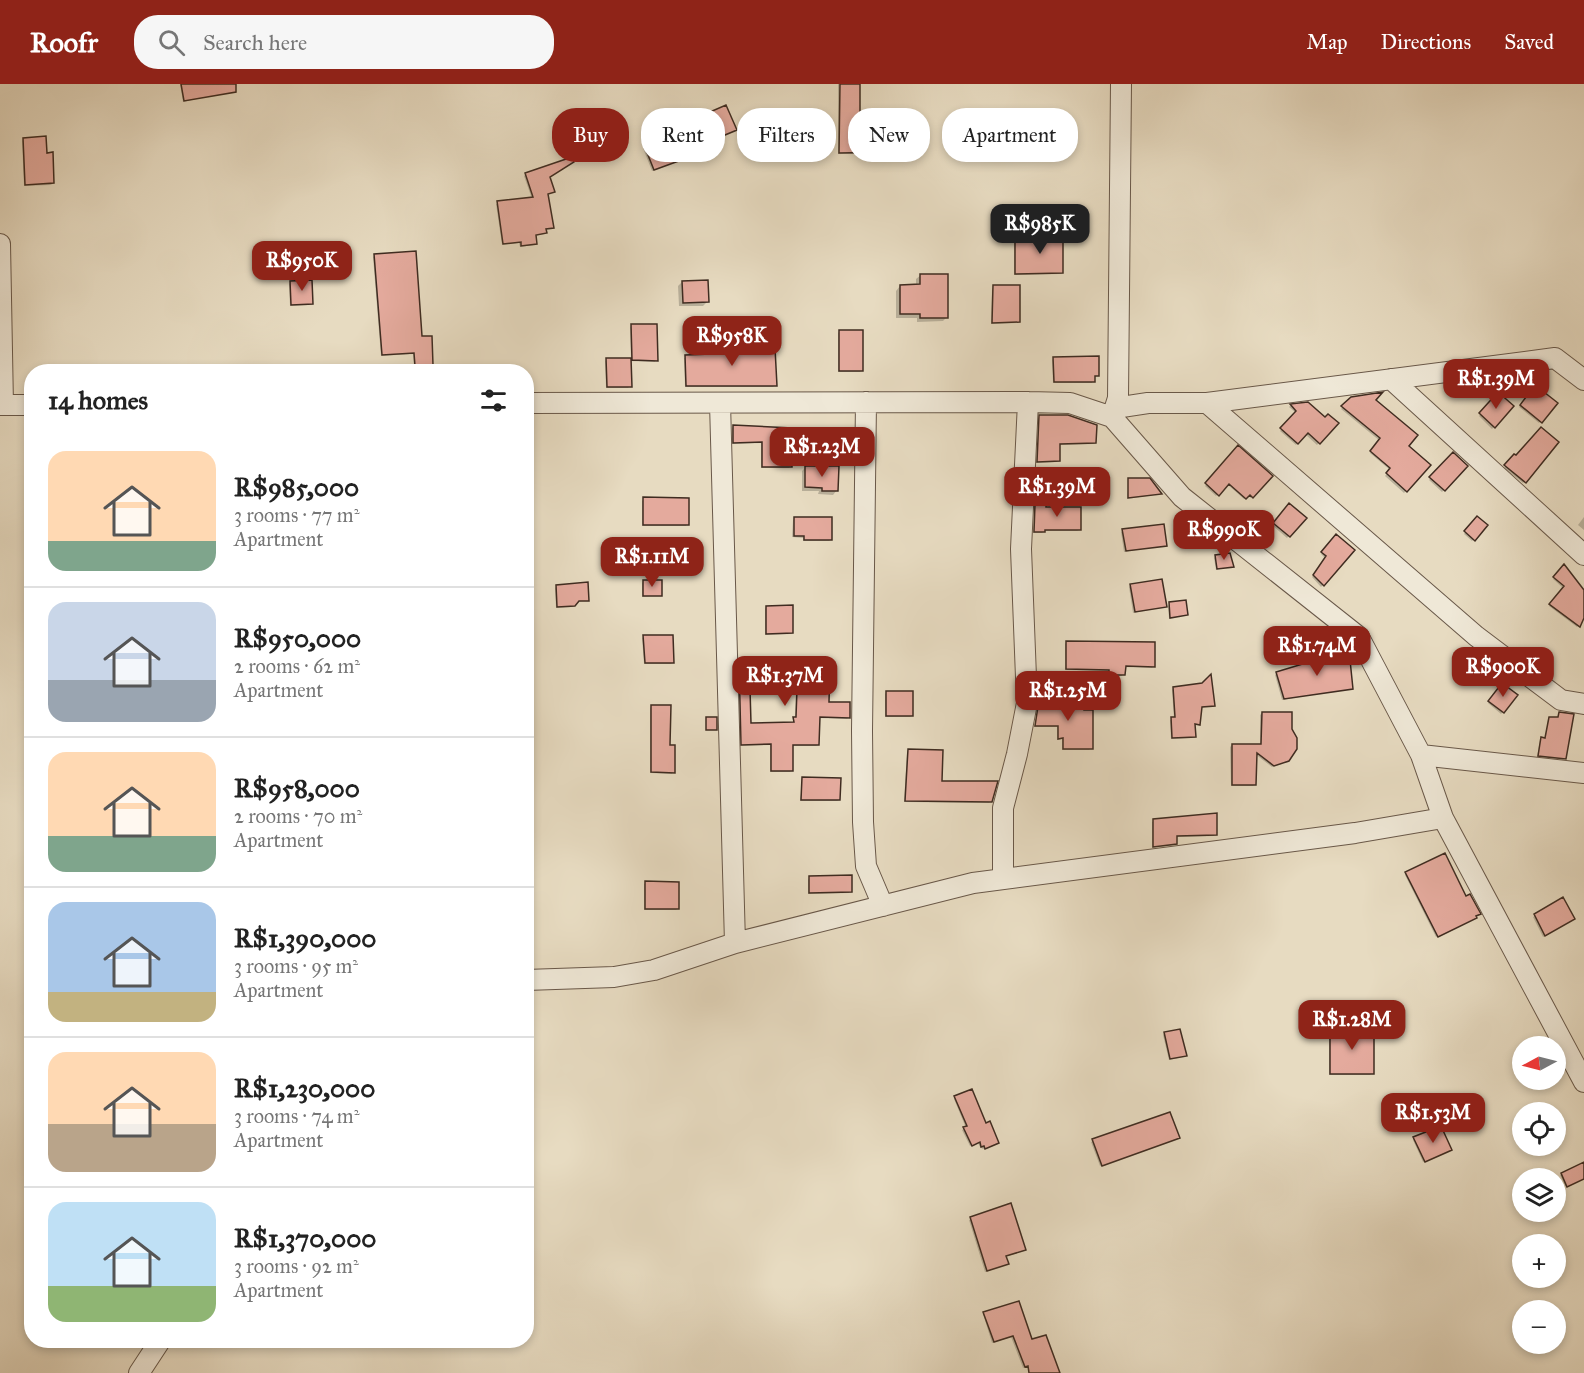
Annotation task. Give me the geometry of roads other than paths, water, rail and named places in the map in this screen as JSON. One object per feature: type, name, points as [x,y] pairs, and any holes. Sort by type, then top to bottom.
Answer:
[{"type":"street","points":[[1113,412],[1118,398],[1121,84]]},
{"type":"street","points":[[0,244],[2,405],[24,405]]},
{"type":"street","points":[[534,403],[1028,402],[1071,403],[1113,412],[1148,403],[1207,403],[1555,358],[1584,380]]},
{"type":"street","points":[[1391,379],[1584,555]]},
{"type":"street","points":[[866,402],[863,822],[866,866],[883,906]]},
{"type":"street","points":[[1003,879],[1003,808],[1027,703],[1020,549],[1028,402]]},
{"type":"street","points":[[720,403],[735,942]]},
{"type":"street","points":[[1207,403],[1476,636],[1562,700],[1584,704]]},
{"type":"street","points":[[1113,412],[1182,497],[1359,637],[1421,755],[1443,818],[1584,1082]]},
{"type":"street","points":[[1421,755],[1584,773]]},
{"type":"street","points":[[534,981],[614,976],[654,970],[735,942],[973,883],[1355,833],[1443,818]]},
{"type":"street","points":[[139,1373],[155,1348]]}]
